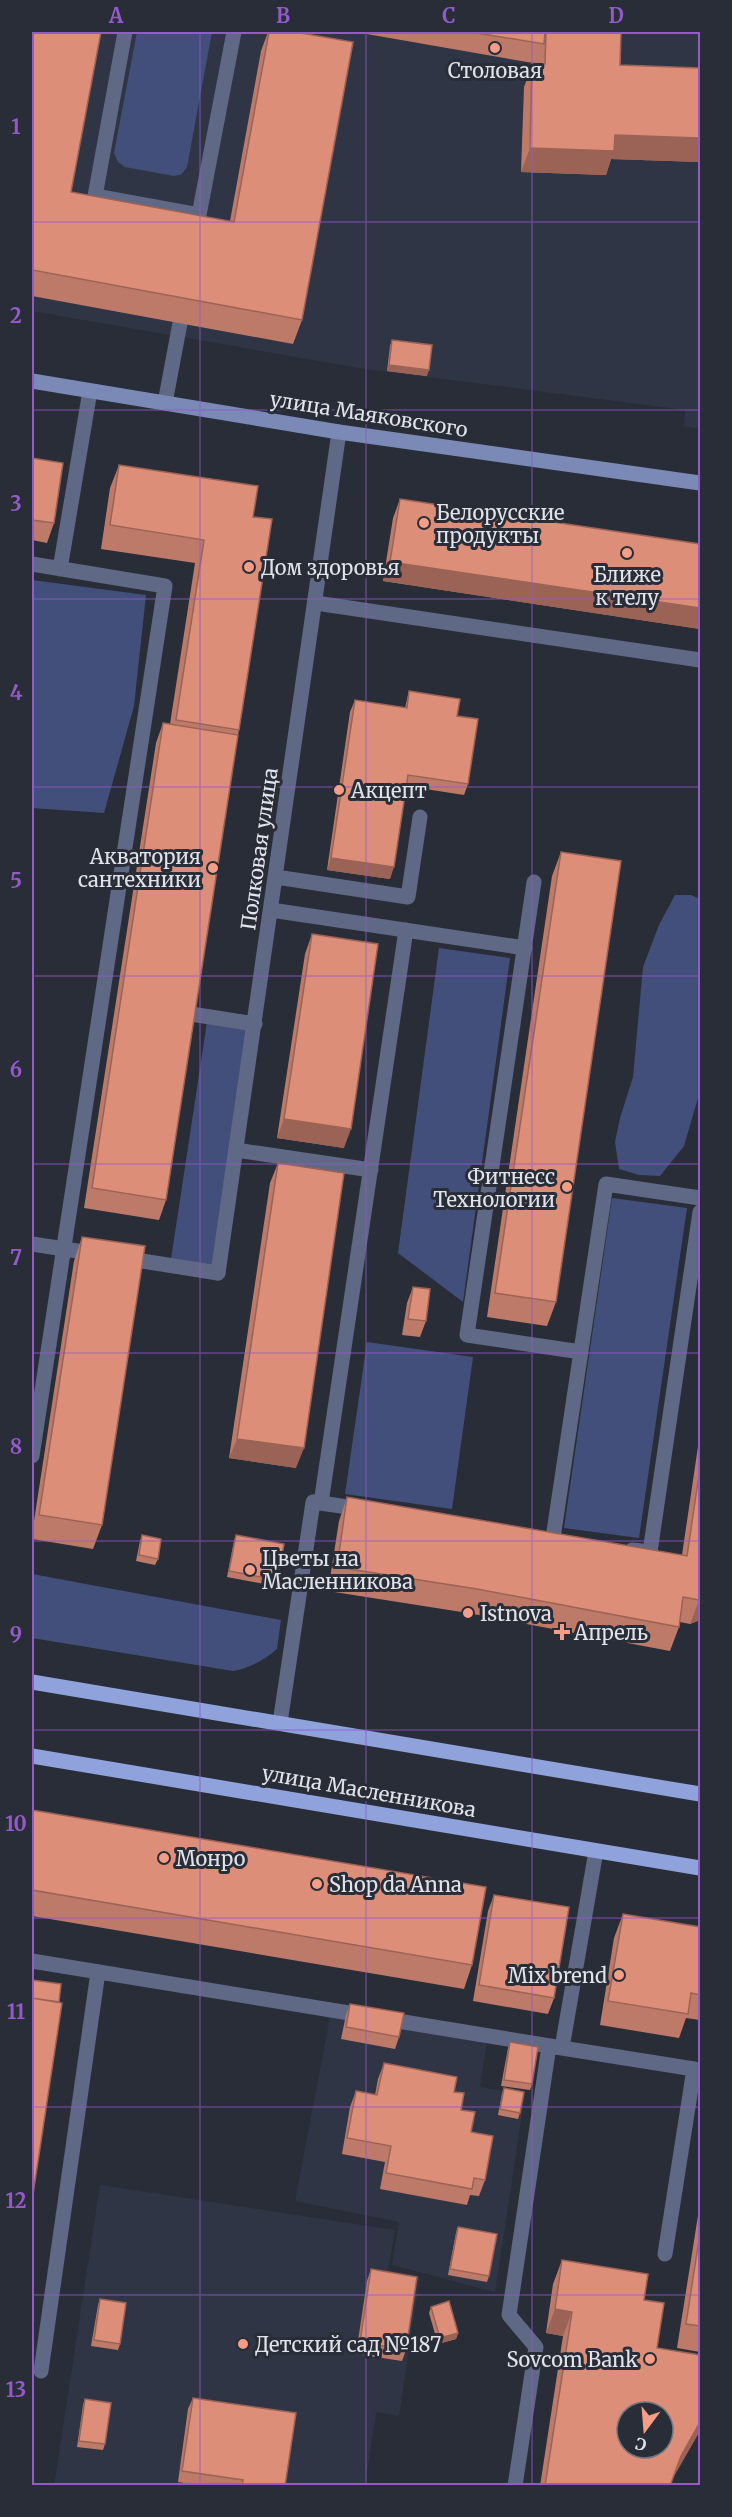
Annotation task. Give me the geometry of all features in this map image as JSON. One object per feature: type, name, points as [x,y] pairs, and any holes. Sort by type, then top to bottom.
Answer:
[{"type":"main road","name":"улица Маяковского","points":[[32,381],[339,432],[700,483]]},
{"type":"main road","points":[[32,1682],[700,1794]]},
{"type":"main road","name":"улица Масленникова","points":[[32,1756],[700,1868]]},
{"type":"street","points":[[125,32],[95,196],[199,216]]},
{"type":"street","points":[[196,232],[234,32]]},
{"type":"street","points":[[165,403],[180,323]]},
{"type":"street","points":[[60,569],[90,391]]},
{"type":"street","name":"Полковая улица","points":[[63,1249],[218,1273],[339,432]]},
{"type":"street","points":[[32,564],[165,586],[109,1001],[63,1249],[32,1456]]},
{"type":"street","points":[[316,603],[700,660]]},
{"type":"street","points":[[276,877],[408,897],[420,817]]},
{"type":"street","points":[[534,882],[467,1335],[581,1352]]},
{"type":"street","points":[[271,910],[525,948]]},
{"type":"street","points":[[321,1503],[406,930]]},
{"type":"street","points":[[191,1014],[255,1024]]},
{"type":"street","points":[[236,1150],[371,1170]]},
{"type":"street","points":[[553,1538],[606,1184],[700,1198]]},
{"type":"street","points":[[618,1547],[650,1552],[700,1212]]},
{"type":"street","points":[[32,1244],[63,1249]]},
{"type":"street","points":[[280,1723],[313,1502],[381,1512]]},
{"type":"street","points":[[515,2486],[536,2347],[509,2315],[556,2047],[596,1851]]},
{"type":"street","points":[[32,1962],[694,2069],[665,2254]]},
{"type":"street","points":[[41,2371],[98,1972]]},
{"type":"shaded area","points":[[32,32],[700,32],[700,429],[684,426],[685,410],[365,369],[32,311]]},
{"type":"shaded area","points":[[137,32],[212,32],[187,167],[182,174],[174,176],[125,167],[118,162],[114,153]]},
{"type":"shaded area","points":[[32,580],[146,595],[134,706],[104,813],[32,808]]},
{"type":"shaded area","points":[[675,895],[691,895],[700,899],[700,1091],[684,1146],[660,1176],[639,1175],[619,1169],[615,1142],[633,1077],[643,967],[659,925]]},
{"type":"shaded area","points":[[439,948],[510,958],[463,1302],[398,1253]]},
{"type":"shaded area","points":[[207,1022],[248,1029],[213,1266],[171,1259]]},
{"type":"shaded area","points":[[612,1198],[687,1208],[639,1538],[564,1528]]},
{"type":"shaded area","points":[[367,1342],[473,1357],[452,1509],[345,1494]]},
{"type":"shaded area","points":[[32,1574],[281,1620],[277,1649],[256,1663],[233,1671],[32,1638]]},
{"type":"shaded area","points":[[331,2012],[488,2036],[480,2087],[525,2095],[495,2292],[392,2265],[399,2222],[295,2201]]},
{"type":"shaded area","name":"Детский сад №187","points":[[100,2185],[395,2230],[388,2270],[420,2276],[399,2416],[376,2412],[365,2485],[54,2486]]},
{"type":"building","points":[[32,32],[101,32],[71,192],[234,222],[269,32],[295,32],[353,42],[302,320],[32,270]]},
{"type":"building","points":[[471,32],[545,32],[544,44]]},
{"type":"building","points":[[546,32],[621,32],[620,65],[700,68],[700,138],[615,135],[614,151],[530,148],[532,63],[545,64]]},
{"type":"building","points":[[392,340],[432,345],[429,370],[389,365]]},
{"type":"building","points":[[32,458],[63,463],[54,523],[32,520]]},
{"type":"building","points":[[119,465],[258,486],[253,517],[272,519],[239,730],[176,720],[204,540],[110,525]]},
{"type":"building","points":[[400,499],[700,544],[700,608],[390,562]]},
{"type":"building","points":[[409,691],[460,699],[457,716],[478,719],[468,784],[408,775],[394,867],[331,858],[355,700],[407,708]]},
{"type":"building","points":[[163,723],[238,735],[166,1200],[92,1188]]},
{"type":"building","points":[[561,852],[621,861],[556,1302],[495,1293]]},
{"type":"building","points":[[312,934],[378,944],[351,1129],[284,1119]]},
{"type":"building","points":[[278,1163],[344,1173],[304,1448],[237,1439]]},
{"type":"building","points":[[82,1237],[145,1246],[102,1525],[39,1515]]},
{"type":"building","points":[[413,1287],[430,1289],[426,1321],[408,1319]]},
{"type":"building","points":[[700,1468],[700,1599],[683,1597],[679,1627],[477,1589],[337,1567],[347,1497],[687,1556]]},
{"type":"building","points":[[142,1535],[161,1539],[158,1559],[139,1555]]},
{"type":"building","points":[[236,1535],[284,1544],[277,1580],[229,1571]]},
{"type":"building","points":[[32,1810],[486,1887],[472,1965],[32,1890]]},
{"type":"building","points":[[494,1895],[569,1907],[554,1998],[479,1985]]},
{"type":"building","points":[[623,1914],[700,1927],[700,1995],[691,1993],[688,2014],[608,2001]]},
{"type":"building","points":[[32,1980],[61,1984],[59,2002],[32,1998]]},
{"type":"building","points":[[32,1998],[62,2003],[32,2201]]},
{"type":"building","points":[[350,2004],[404,2013],[399,2037],[346,2027]]},
{"type":"building","points":[[510,2042],[538,2047],[532,2084],[504,2080]]},
{"type":"building","points":[[384,2063],[457,2077],[454,2092],[464,2093],[461,2110],[475,2112],[471,2132],[493,2136],[485,2180],[474,2178],[472,2189],[386,2173],[391,2146],[347,2138],[356,2091],[377,2095]]},
{"type":"building","points":[[504,2088],[524,2092],[520,2113],[500,2109]]},
{"type":"building","points":[[458,2227],[497,2234],[489,2276],[450,2269]]},
{"type":"building","points":[[700,2233],[700,2326],[686,2324]]},
{"type":"building","points":[[562,2260],[648,2274],[644,2300],[664,2303],[657,2348],[700,2355],[700,2422],[681,2456],[670,2486],[545,2486],[572,2312],[555,2309]]},
{"type":"building","points":[[371,2269],[417,2277],[406,2350],[360,2342]]},
{"type":"building","points":[[100,2299],[126,2303],[120,2344],[94,2340]]},
{"type":"building","points":[[449,2301],[458,2333],[440,2338],[431,2307]]},
{"type":"building","points":[[193,2398],[296,2413],[285,2486],[242,2486],[243,2480],[182,2471]]},
{"type":"building","points":[[85,2399],[111,2403],[105,2444],[79,2441]]},
{"type":"place","name":"Столовая","points":[[495,48]]},
{"type":"place","name":"Белорусские продукты","points":[[424,523]]},
{"type":"place","name":"Ближе к телу","points":[[627,553]]},
{"type":"place","name":"Дом здоровья","points":[[249,567]]},
{"type":"place","name":"Акцепт","points":[[339,790]]},
{"type":"place","name":"Акватория сантехники","points":[[213,868]]},
{"type":"place","name":"Фитнесс Технологии","points":[[567,1187]]},
{"type":"place","name":"Цветы на Масленникова","points":[[250,1570]]},
{"type":"place","name":"Istnova","points":[[468,1613]]},
{"type":"place","name":"Апрель","points":[[562,1632]]},
{"type":"place","name":"Монро","points":[[164,1858]]},
{"type":"place","name":"Shop da Anna","points":[[317,1884]]},
{"type":"place","name":"Mix brend","points":[[619,1975]]},
{"type":"place","name":"Детский сад №187","points":[[243,2344]]},
{"type":"place","name":"Sovcom Bank","points":[[650,2359]]}]
